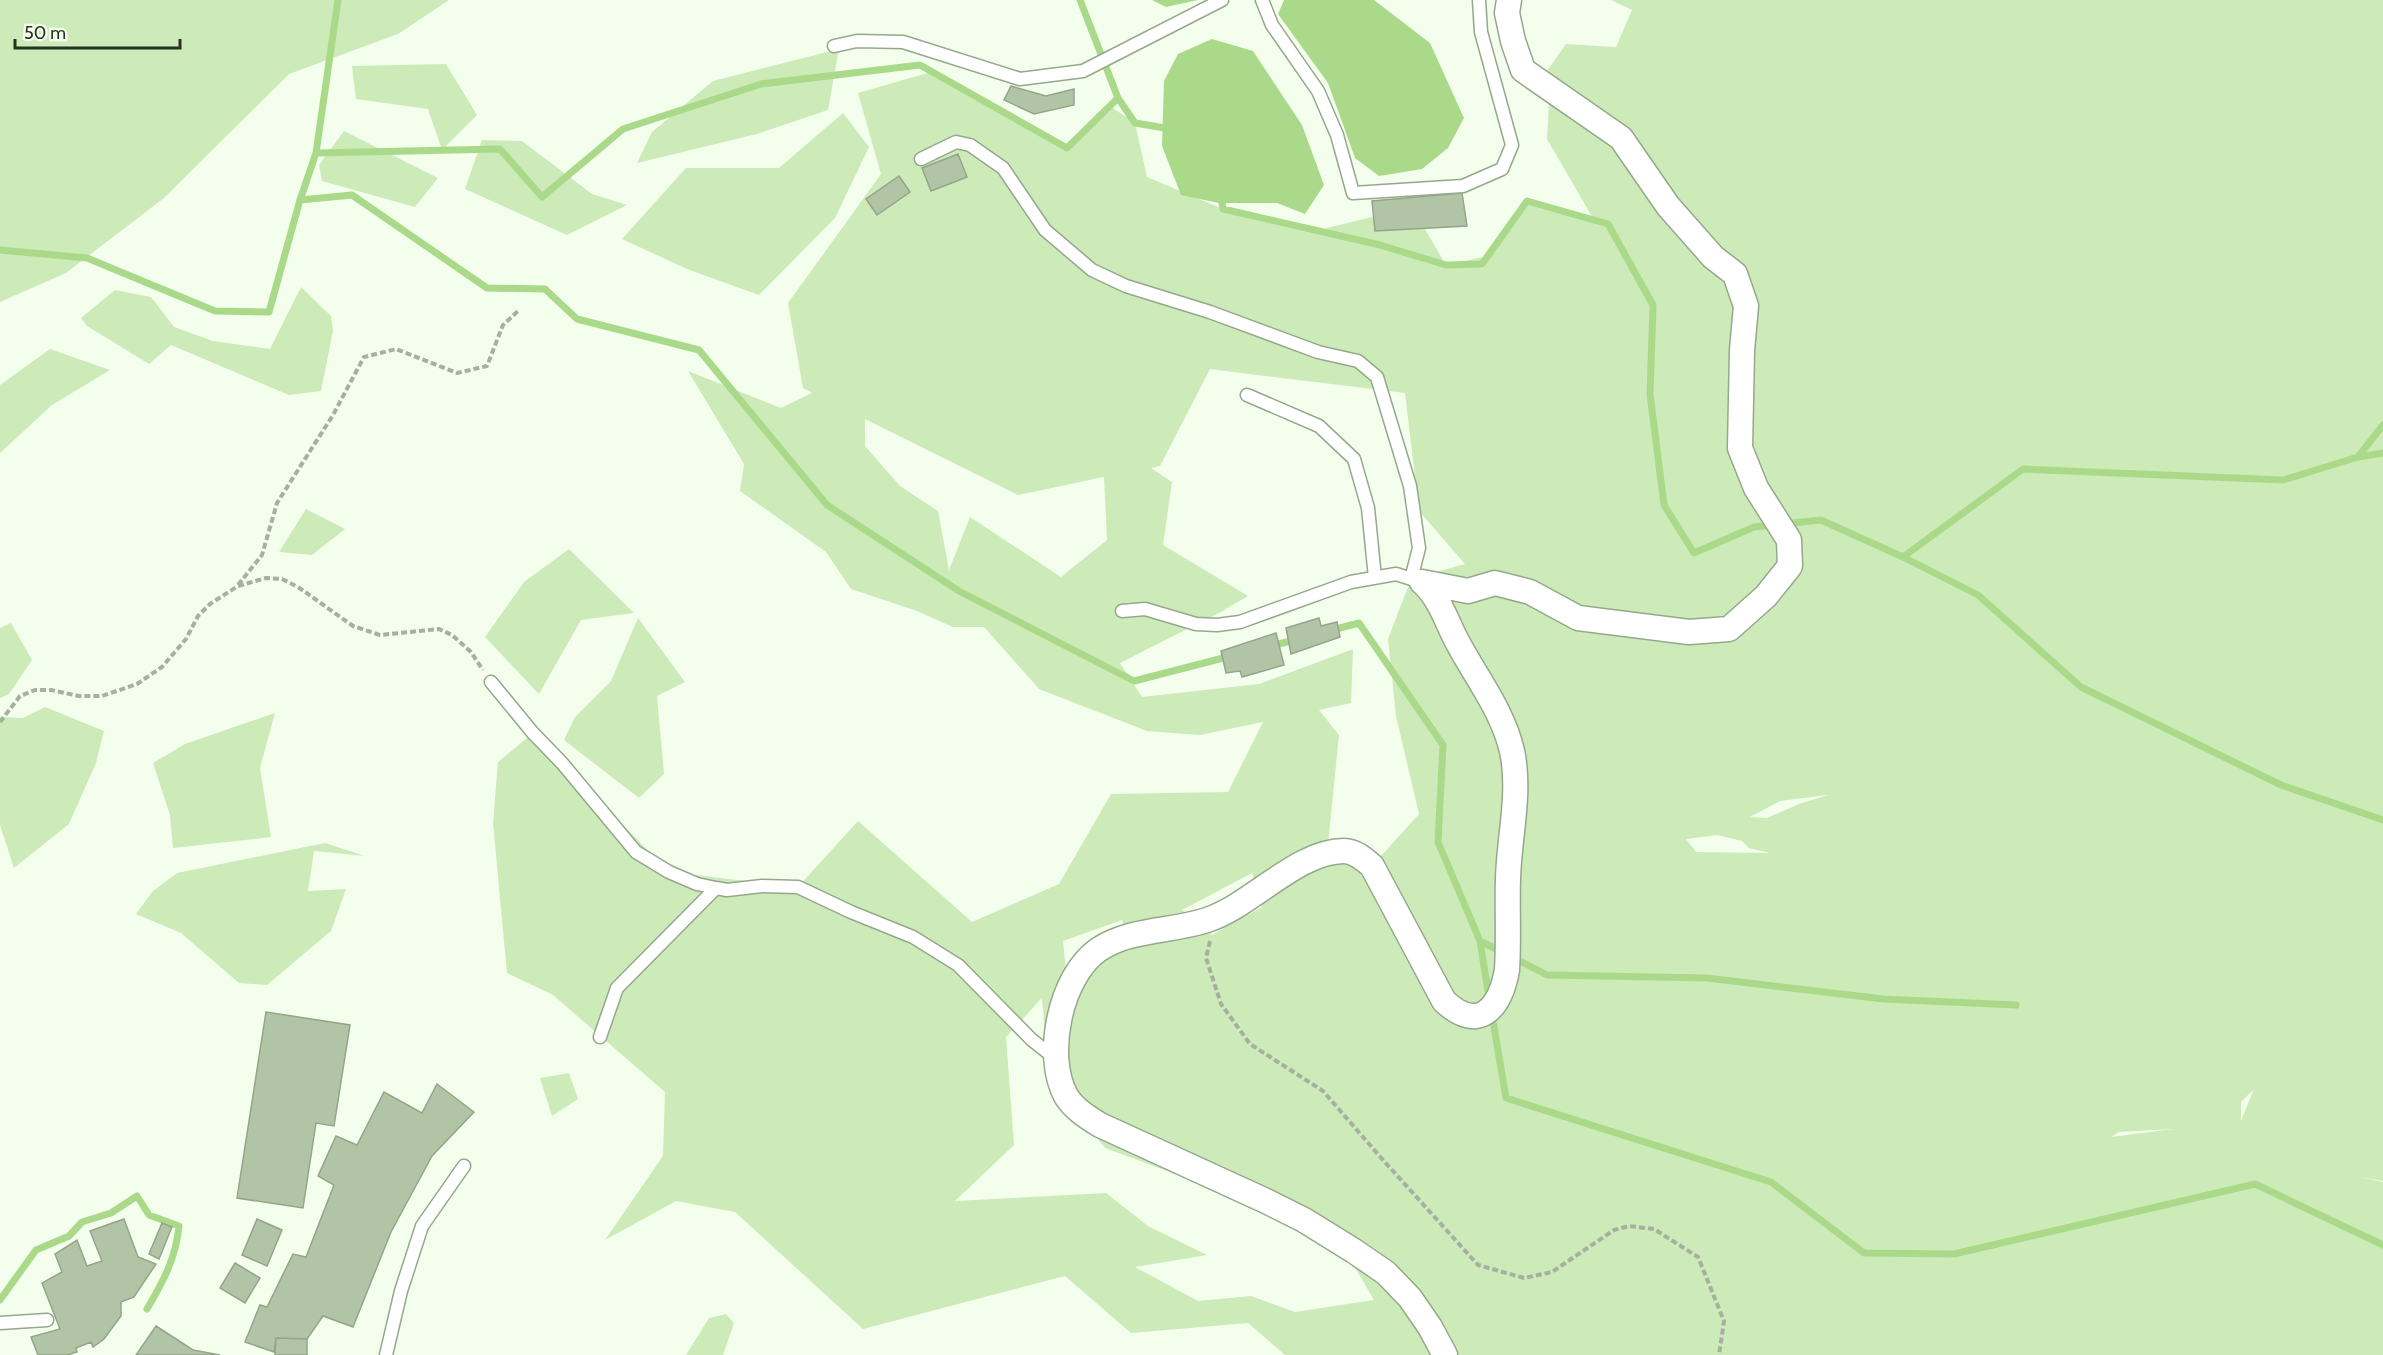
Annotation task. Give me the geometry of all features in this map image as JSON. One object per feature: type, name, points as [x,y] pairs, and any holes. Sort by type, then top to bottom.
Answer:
[{"type":"street","points":[[1417,580],[1468,591],[1495,583],[1530,592],[1578,618],[1689,633],[1729,629],[1766,596],[1790,566],[1789,540],[1756,488],[1740,448],[1742,351],[1746,306],[1735,274],[1713,256],[1668,206],[1621,138],[1523,70],[1507,13],[1509,0]]},
{"type":"street","points":[[1417,580],[1436,598],[1458,645],[1495,706],[1512,750],[1515,767],[1515,798],[1508,880],[1508,970],[1497,1002],[1484,1014],[1476,1016],[1455,1011],[1444,1001],[1372,866],[1358,855],[1345,851],[1327,854],[1305,863],[1208,920],[1135,934],[1112,943],[1086,961],[1064,1004],[1057,1035],[1056,1058],[1058,1078],[1067,1097],[1080,1113],[1100,1125],[1287,1211],[1386,1273],[1416,1306],[1444,1355]]},
{"type":"lane","points":[[834,46],[856,41],[903,42],[1020,79],[1083,71],[1222,0]]},
{"type":"lane","points":[[1262,0],[1272,25],[1318,91],[1337,135],[1353,193],[1463,186],[1502,169],[1512,145],[1480,32],[1479,0]]},
{"type":"lane","points":[[921,159],[956,142],[970,146],[1003,168],[1045,230],[1092,270],[1126,286],[1210,312],[1318,352],[1358,361],[1377,377],[1410,486],[1419,548],[1417,580],[1396,574],[1351,582],[1240,622],[1217,625],[1196,624],[1145,609],[1122,611]]},
{"type":"lane","points":[[1247,395],[1318,426],[1354,459],[1368,508],[1375,578]]},
{"type":"lane","points":[[491,682],[636,852],[669,872],[697,884],[727,890],[762,886],[798,887],[913,937],[958,965],[1032,1040],[1056,1058]]},
{"type":"lane","points":[[600,1036],[617,988],[716,888]]},
{"type":"lane","points":[[386,1355],[401,1291],[422,1226],[464,1166]]},
{"type":"lane","points":[[0,1323],[46,1320]]},
{"type":"path","points":[[238,586],[262,555],[277,503],[333,415],[364,357],[396,349],[457,373],[487,366],[503,326],[518,311]]},
{"type":"path","points":[[0,722],[20,696],[35,690],[51,690],[78,696],[102,696],[137,684],[162,668],[186,639],[198,616],[210,604],[238,586],[266,578],[282,579],[298,586],[353,626],[380,635],[440,629],[452,635],[471,652],[491,682]]},
{"type":"path","points":[[1215,917],[1206,958],[1221,1004],[1250,1044],[1323,1091],[1478,1265],[1524,1278],[1552,1272],[1614,1230],[1629,1226],[1654,1229],[1698,1257],[1724,1321],[1719,1355]]},
{"type":"shaded area","points":[[0,0],[449,0],[398,34],[289,74],[164,198],[66,273],[0,302]]},
{"type":"shaded area","points":[[1152,0],[1198,0],[1166,7]]},
{"type":"shaded area","points":[[1284,0],[1374,0],[1430,43],[1464,118],[1448,148],[1422,169],[1379,176],[1355,158],[1328,83],[1278,14]]},
{"type":"shaded area","points":[[1611,0],[2383,0],[2383,1181],[2360,1177],[2383,1182],[2383,1355],[1285,1355],[1248,1323],[1131,1333],[1065,1276],[863,1329],[735,1212],[676,1201],[605,1240],[663,1156],[665,1092],[553,995],[507,973],[493,823],[498,762],[533,733],[669,872],[798,887],[858,821],[972,922],[1059,884],[1111,794],[1228,792],[1263,722],[1200,735],[1147,731],[1039,689],[984,627],[953,627],[917,611],[851,589],[826,552],[740,491],[744,464],[688,371],[781,408],[812,393],[803,388],[788,303],[881,174],[858,93],[931,72],[1067,148],[1110,106],[1135,123],[1147,177],[1223,209],[1319,230],[1412,207],[1446,265],[1488,256],[1527,201],[1594,220],[1547,139],[1550,83],[1542,78],[1566,44],[1616,47],[1632,10]],"holes":[[[1210,369],[1405,393],[1419,511],[1465,564],[1411,579],[1388,639],[1396,716],[1419,814],[1372,866],[1327,854],[1339,735],[1319,710],[1351,703],[1353,649],[1259,684],[1142,697],[1120,663],[1248,596],[1163,545],[1172,482],[1151,468],[1160,466]],[[865,419],[1018,495],[1104,477],[1107,540],[1061,577],[970,517],[949,570],[938,511],[900,486],[865,446]],[[1828,795],[1799,804],[1767,818],[1750,817],[1780,801]],[[1717,835],[1742,841],[1749,848],[1770,853],[1696,852],[1686,839]],[[1252,873],[1262,907],[1212,935],[1182,910]],[[1122,920],[1131,950],[1066,970],[1063,941]],[[1042,998],[1049,1079],[1105,1148],[1335,1233],[1374,1300],[1295,1312],[1251,1296],[1198,1301],[1135,1267],[1207,1255],[1148,1226],[1106,1193],[955,1201],[1014,1145],[1006,1037]],[[2253,1090],[2253,1091],[2241,1121],[2241,1102]],[[2173,1129],[2111,1137],[2119,1132]]]},
{"type":"shaded area","points":[[1212,39],[1253,51],[1302,125],[1324,185],[1305,214],[1277,203],[1219,203],[1181,195],[1162,146],[1164,81],[1178,54]]},
{"type":"shaded area","points":[[839,49],[828,110],[757,134],[637,163],[652,132],[713,81]]},
{"type":"shaded area","points":[[446,64],[477,115],[442,150],[428,109],[356,99],[352,66]]},
{"type":"shaded area","points":[[843,113],[869,147],[835,218],[759,295],[687,269],[622,239],[686,168],[779,168]]},
{"type":"shaded area","points":[[344,131],[438,178],[415,207],[322,181],[319,165]]},
{"type":"shaded area","points":[[482,140],[522,141],[592,194],[627,205],[567,235],[465,189]]},
{"type":"shaded area","points":[[301,287],[331,316],[333,331],[321,391],[289,395],[171,345],[149,364],[87,326],[81,318],[115,290],[151,297],[174,327],[213,341],[270,349]]},
{"type":"shaded area","points":[[50,349],[110,370],[52,405],[0,453],[0,385]]},
{"type":"shaded area","points":[[306,509],[345,529],[312,555],[279,552]]},
{"type":"shaded area","points":[[569,549],[634,613],[581,620],[539,694],[485,637],[524,582]]},
{"type":"shaded area","points":[[638,618],[685,682],[657,696],[664,774],[639,798],[564,740],[575,717],[611,681]]},
{"type":"shaded area","points":[[11,623],[32,660],[9,694],[0,698],[0,628]]},
{"type":"shaded area","points":[[45,707],[104,731],[96,763],[69,824],[14,868],[0,825],[0,717],[23,718]]},
{"type":"shaded area","points":[[275,713],[260,768],[271,837],[173,848],[170,815],[153,763],[185,744]]},
{"type":"shaded area","points":[[325,843],[365,856],[314,851],[308,891],[346,889],[331,931],[267,985],[239,983],[181,933],[136,914],[153,891],[177,873]]},
{"type":"shaded area","points":[[569,1073],[578,1099],[552,1116],[540,1078]]},
{"type":"shaded area","points":[[726,1314],[734,1323],[723,1355],[686,1355],[709,1318]]},
{"type":"building","points":[[1011,86],[1046,96],[1074,89],[1074,105],[1034,114],[1004,100]]},
{"type":"building","points":[[958,154],[967,177],[931,191],[922,168]]},
{"type":"building","points":[[899,176],[910,192],[877,215],[866,199]]},
{"type":"building","points":[[1462,193],[1467,226],[1375,231],[1372,201]]},
{"type":"building","points":[[1319,618],[1321,626],[1337,622],[1340,637],[1291,654],[1286,628]]},
{"type":"building","points":[[1276,633],[1284,665],[1242,677],[1240,671],[1226,673],[1221,651]]},
{"type":"building","points":[[266,1012],[350,1025],[334,1126],[316,1123],[303,1208],[237,1198]]},
{"type":"building","points":[[437,1084],[474,1112],[432,1156],[391,1232],[353,1327],[323,1316],[307,1339],[276,1338],[274,1352],[245,1342],[260,1305],[267,1307],[293,1254],[306,1257],[334,1185],[318,1176],[336,1136],[357,1145],[384,1092],[422,1113]]},
{"type":"building","points":[[124,1219],[138,1257],[156,1264],[134,1297],[121,1302],[121,1316],[104,1339],[93,1347],[91,1342],[76,1348],[77,1352],[67,1355],[38,1355],[31,1337],[60,1329],[42,1283],[62,1272],[55,1254],[77,1240],[87,1266],[102,1261],[90,1231]]},
{"type":"building","points":[[257,1219],[282,1230],[267,1266],[242,1255]]},
{"type":"building","points":[[162,1223],[172,1227],[159,1259],[149,1254]]},
{"type":"building","points":[[235,1263],[260,1278],[245,1303],[220,1288]]},
{"type":"building","points":[[156,1326],[193,1350],[220,1355],[136,1355]]},
{"type":"building","points":[[276,1338],[307,1339],[307,1355],[275,1355]]},
{"type":"waterway","points":[[0,250],[87,258],[215,311],[269,312],[300,200],[316,153],[338,0]]},
{"type":"waterway","points":[[316,153],[500,149],[542,197],[623,129],[761,84],[920,65],[1067,148],[1118,98],[1080,0]]},
{"type":"waterway","points":[[1118,98],[1135,123],[1171,129]]},
{"type":"waterway","points":[[300,200],[352,195],[487,288],[545,289],[577,319],[699,350],[827,505],[959,591],[1134,681],[1231,656]]},
{"type":"waterway","points":[[1221,196],[1223,209],[1380,245],[1446,265],[1482,264],[1527,201],[1608,224],[1653,305],[1650,394],[1664,505],[1694,553],[1754,527],[1772,525]]},
{"type":"waterway","points":[[1903,557],[2023,469],[2283,480],[2358,457],[2383,425]]},
{"type":"waterway","points":[[2358,457],[2383,453]]},
{"type":"waterway","points":[[1783,524],[1821,520],[1903,557],[1978,595],[2081,687],[2281,785],[2383,820]]},
{"type":"waterway","points":[[1332,630],[1359,623],[1443,745],[1438,842],[1480,941],[1489,998]]},
{"type":"waterway","points":[[1271,646],[1298,639]]},
{"type":"waterway","points":[[1480,941],[1502,952]]},
{"type":"waterway","points":[[1512,957],[1547,975],[1707,978],[1883,999],[2016,1005]]},
{"type":"waterway","points":[[1492,1015],[1506,1098],[1771,1182],[1864,1253],[1954,1254],[2255,1184],[2383,1245]]},
{"type":"waterway","points":[[0,1300],[36,1250],[69,1236],[82,1222],[111,1213],[137,1196],[149,1215],[179,1226],[175,1249],[168,1269],[147,1309]]}]
